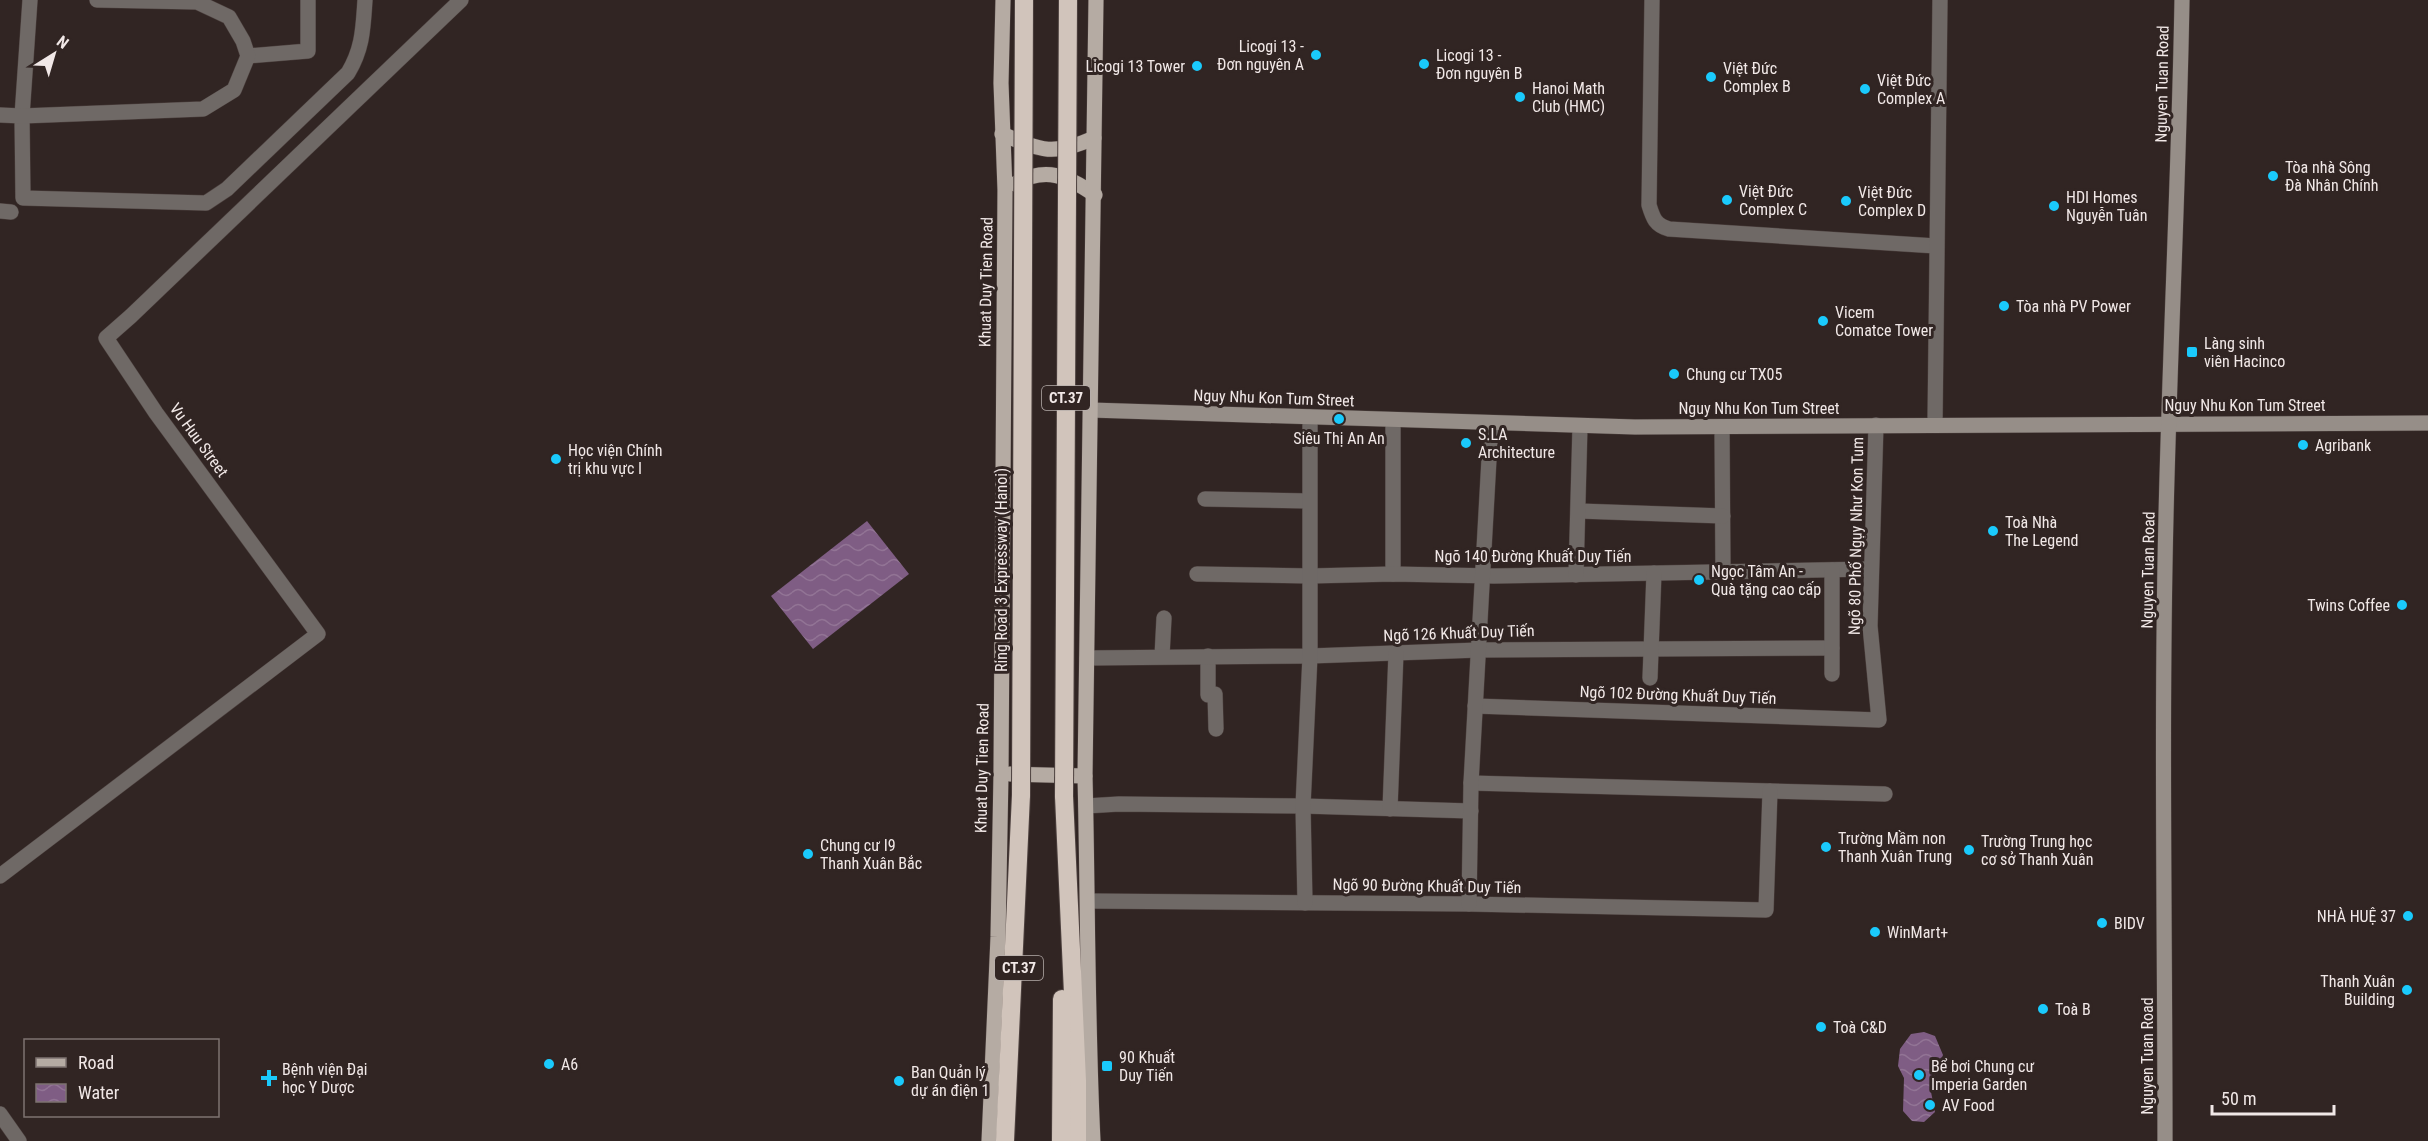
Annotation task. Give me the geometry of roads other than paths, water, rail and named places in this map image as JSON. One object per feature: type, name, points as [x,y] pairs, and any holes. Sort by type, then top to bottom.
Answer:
[{"type":"highway","name":"Ring Road 3 Expressway (Hanoi)","points":[[1017,1141],[1021,795],[1024,0]]},
{"type":"highway","name":"CT.37","points":[[1061,1141],[1065,796],[1068,0]]},
{"type":"highway","points":[[1005,1141],[1021,795]]},
{"type":"highway","points":[[1065,796],[1077,1082],[1077,1141]]},
{"type":"main road","name":"Khuat Duy Tien Road","points":[[988,1141],[998,937],[1001,774],[1005,190],[1002,134],[1003,0]]},
{"type":"main road","points":[[1093,1141],[1088,1039],[1085,776],[1096,0]]},
{"type":"main road","points":[[1002,134],[1033,147],[1053,151],[1072,147],[1094,138]]},
{"type":"main road","points":[[1005,190],[1021,180],[1055,174],[1074,180],[1095,195]]},
{"type":"main road","points":[[1001,774],[1085,776]]},
{"type":"street","points":[[30,0],[22,116],[23,198],[206,203],[227,189],[348,73],[358,57],[362,40],[365,0]]},
{"type":"street","points":[[0,115],[203,109],[234,90],[248,56],[243,41],[229,17],[197,2],[97,0]]},
{"type":"street","points":[[248,56],[308,51],[308,0]]},
{"type":"street","name":"Vu Huu Street","points":[[0,876],[318,634],[156,412],[106,338],[460,0]]},
{"type":"street","points":[[1652,0],[1649,205],[1655,222],[1669,230],[1936,246]]},
{"type":"street","points":[[1935,424],[1940,0]]},
{"type":"street","name":"Nguyen Tuan Road","points":[[2165,1141],[2164,651],[2182,0]]},
{"type":"street","name":"Nguy Nhu Kon Tum Street","points":[[1091,410],[1580,426],[2428,423]]},
{"type":"street","points":[[1305,903],[1303,806],[1310,656],[1310,417]]},
{"type":"street","points":[[1392,420],[1393,574]]},
{"type":"street","points":[[1469,904],[1475,706],[1491,423]]},
{"type":"street","name":"Ngõ 80 Phố Ngụy Như Kon Tum","points":[[1876,425],[1870,626],[1879,720]]},
{"type":"street","points":[[1576,575],[1580,426]]},
{"type":"street","points":[[1722,427],[1724,572]]},
{"type":"street","points":[[1205,499],[1309,501]]},
{"type":"street","points":[[1579,511],[1723,516]]},
{"type":"street","name":"Ngõ 140 Đường Khuất Duy Tiến","points":[[1197,574],[1483,576],[1870,569]]},
{"type":"street","points":[[1832,570],[1832,674]]},
{"type":"street","points":[[1650,678],[1654,573]]},
{"type":"street","points":[[1162,656],[1164,618]]},
{"type":"street","name":"Ngõ 126 Khuất Duy Tiến","points":[[1088,658],[1310,656],[1479,650],[1832,648]]},
{"type":"street","points":[[1390,809],[1396,653]]},
{"type":"street","points":[[1208,656],[1208,695],[1215,694],[1216,729]]},
{"type":"street","name":"Ngõ 102 Đường Khuất Duy Tiến","points":[[1475,706],[1879,720]]},
{"type":"street","points":[[1472,783],[1885,794]]},
{"type":"street","name":"Ngõ 90 Đường Khuất Duy Tiến","points":[[1088,902],[1469,904],[1766,910],[1770,791]]},
{"type":"street","points":[[1086,806],[1119,804],[1303,806],[1471,811]]},
{"type":"street","points":[[0,1114],[19,1141]]},
{"type":"water","points":[[867,521],[909,574],[813,649],[771,596]]},
{"type":"water","name":"Bể bơi Chung cư Imperia Garden","points":[[1924,1032],[1935,1036],[1943,1055],[1930,1087],[1935,1112],[1924,1122],[1912,1121],[1903,1111],[1904,1078],[1898,1066],[1900,1049],[1911,1034]]},
{"type":"place","name":"Licogi 13 - Đơn nguyên A","points":[[1316,55]]},
{"type":"place","name":"Licogi 13 - Đơn nguyên B","points":[[1424,64]]},
{"type":"place","name":"Licogi 13 Tower","points":[[1197,66]]},
{"type":"place","name":"Việt Đức Complex B","points":[[1711,77]]},
{"type":"place","name":"Việt Đức Complex A","points":[[1865,89]]},
{"type":"place","name":"Hanoi Math Club (HMC)","points":[[1520,97]]},
{"type":"place","name":"Tòa nhà Sông Đà Nhân Chính","points":[[2273,176]]},
{"type":"place","name":"Việt Đức Complex C","points":[[1727,200]]},
{"type":"place","name":"Việt Đức Complex D","points":[[1846,201]]},
{"type":"place","name":"HDI Homes Nguyễn Tuân","points":[[2054,206]]},
{"type":"place","name":"Tòa nhà PV Power","points":[[2004,306]]},
{"type":"place","name":"Vicem Comatce Tower","points":[[1823,321]]},
{"type":"place","name":"Làng sinh viên Hacinco","points":[[2192,352]]},
{"type":"place","name":"Chung cư TX05","points":[[1674,374]]},
{"type":"place","name":"Siêu Thị An An","points":[[1339,419]]},
{"type":"place","name":"S.LA Architecture","points":[[1466,443]]},
{"type":"place","name":"Agribank","points":[[2303,445]]},
{"type":"place","name":"Học viện Chính trị khu vực I","points":[[556,459]]},
{"type":"place","name":"Toà Nhà The Legend","points":[[1993,531]]},
{"type":"place","name":"Ngọc Tâm An - Quà tặng cao cấp","points":[[1699,580]]},
{"type":"place","name":"Twins Coffee","points":[[2402,605]]},
{"type":"place","name":"Trường Mầm non Thanh Xuân Trung","points":[[1826,847]]},
{"type":"place","name":"Trường Trung học cơ sở Thanh Xuân","points":[[1969,850]]},
{"type":"place","name":"Chung cư I9 Thanh Xuân Bắc","points":[[808,854]]},
{"type":"place","name":"NHÀ HUỆ 37","points":[[2408,916]]},
{"type":"place","name":"BIDV","points":[[2102,923]]},
{"type":"place","name":"WinMart+","points":[[1875,932]]},
{"type":"place","name":"Thanh Xuân Building","points":[[2407,990]]},
{"type":"place","name":"Toà B","points":[[2043,1009]]},
{"type":"place","name":"Toà C&D","points":[[1821,1027]]},
{"type":"place","name":"A6","points":[[549,1064]]},
{"type":"place","name":"90 Khuất Duy Tiến","points":[[1107,1066]]},
{"type":"place","name":"Bể bơi Chung cư Imperia Garden","points":[[1919,1075]]},
{"type":"place","name":"Bệnh viện Đại học Y Dược","points":[[269,1078]]},
{"type":"place","name":"Ban Quản lý dự án điện 1","points":[[899,1081]]},
{"type":"place","name":"AV Food","points":[[1930,1105]]}]
